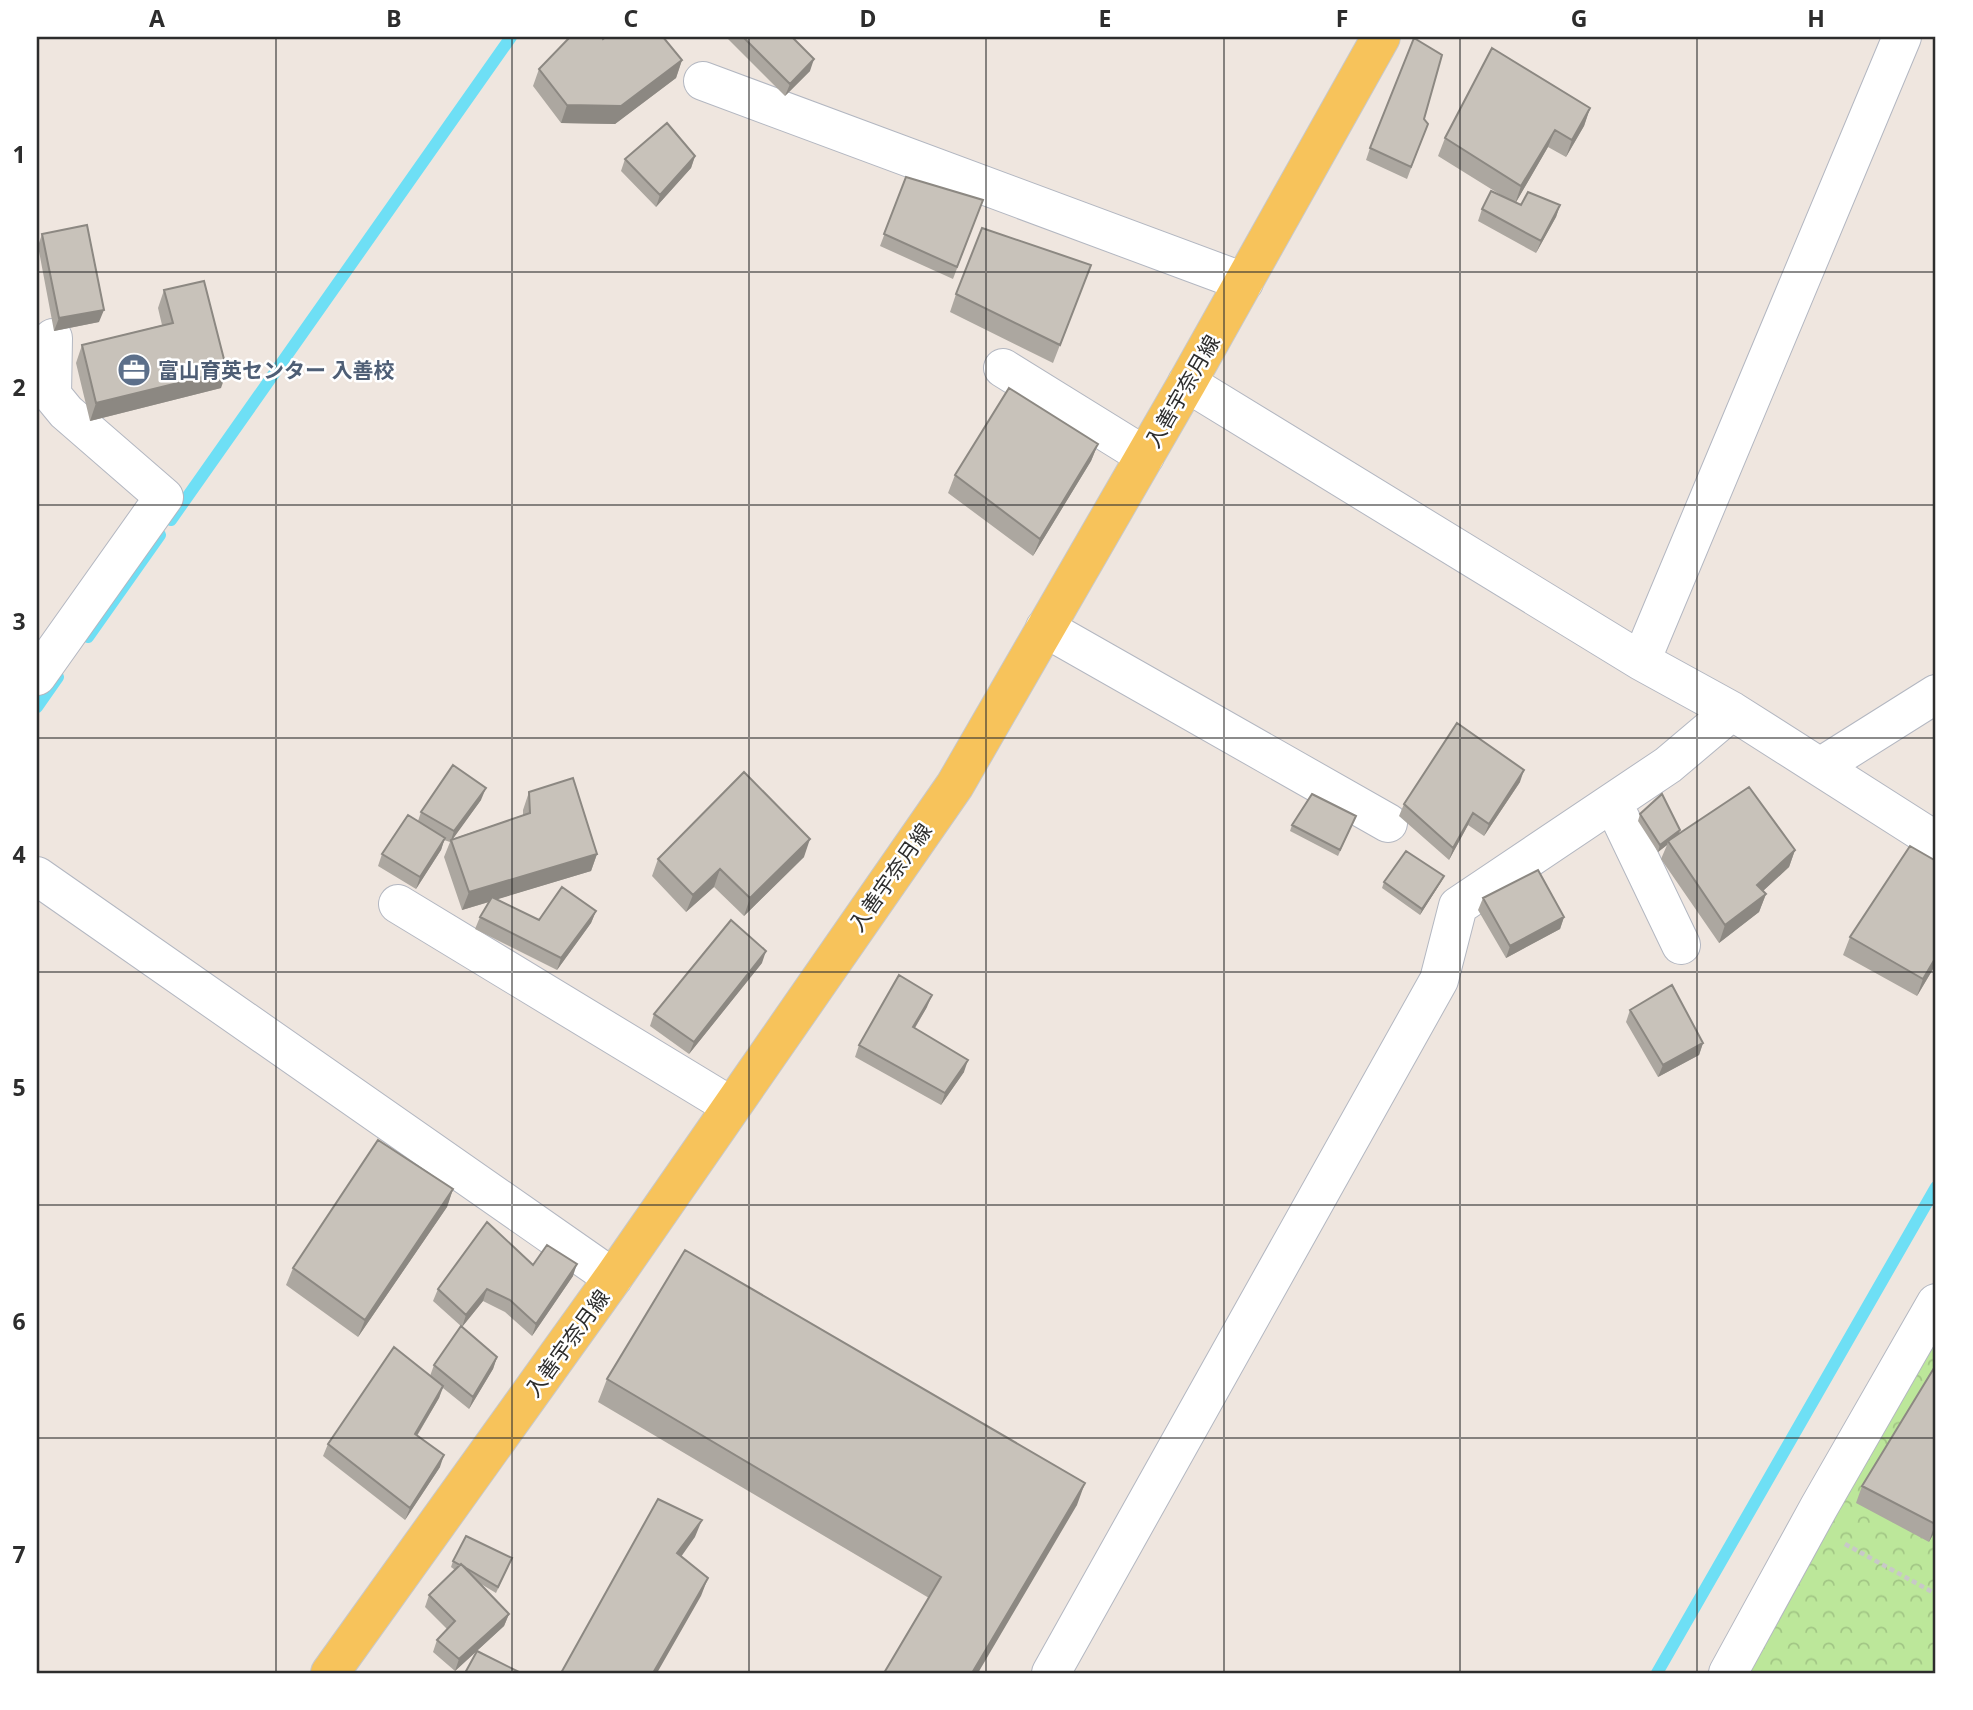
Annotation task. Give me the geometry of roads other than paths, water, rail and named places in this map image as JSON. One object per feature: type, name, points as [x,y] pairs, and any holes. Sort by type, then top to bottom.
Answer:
[{"type":"main road","name":"入善宇奈月線","points":[[338,1670],[955,785],[1187,383],[1381,37]]},
{"type":"street","points":[[1641,661],[1902,37]]},
{"type":"street","points":[[703,81],[1244,282]]},
{"type":"street","points":[[37,676],[164,497],[66,412],[52,395],[53,338]]},
{"type":"street","points":[[1003,368],[1145,456]]},
{"type":"street","points":[[1187,383],[1641,661],[1732,711],[1936,841]]},
{"type":"street","points":[[1045,628],[1388,823]]},
{"type":"street","points":[[1820,767],[1936,694]]},
{"type":"street","points":[[1051,1673],[1439,980],[1458,906],[1668,765],[1732,711]]},
{"type":"street","points":[[1613,803],[1681,945]]},
{"type":"street","points":[[37,876],[613,1278]]},
{"type":"street","points":[[398,904],[731,1106]]},
{"type":"street","points":[[1728,1673],[1936,1303]]},
{"type":"waterway","points":[[171,520],[511,37]]},
{"type":"waterway","points":[[88,637],[160,535]]},
{"type":"waterway","points":[[37,707],[58,677]]},
{"type":"waterway","points":[[1657,1673],[1936,1187]]},
{"type":"place","name":"富山育英センター 入善校","points":[[134,370]]}]
